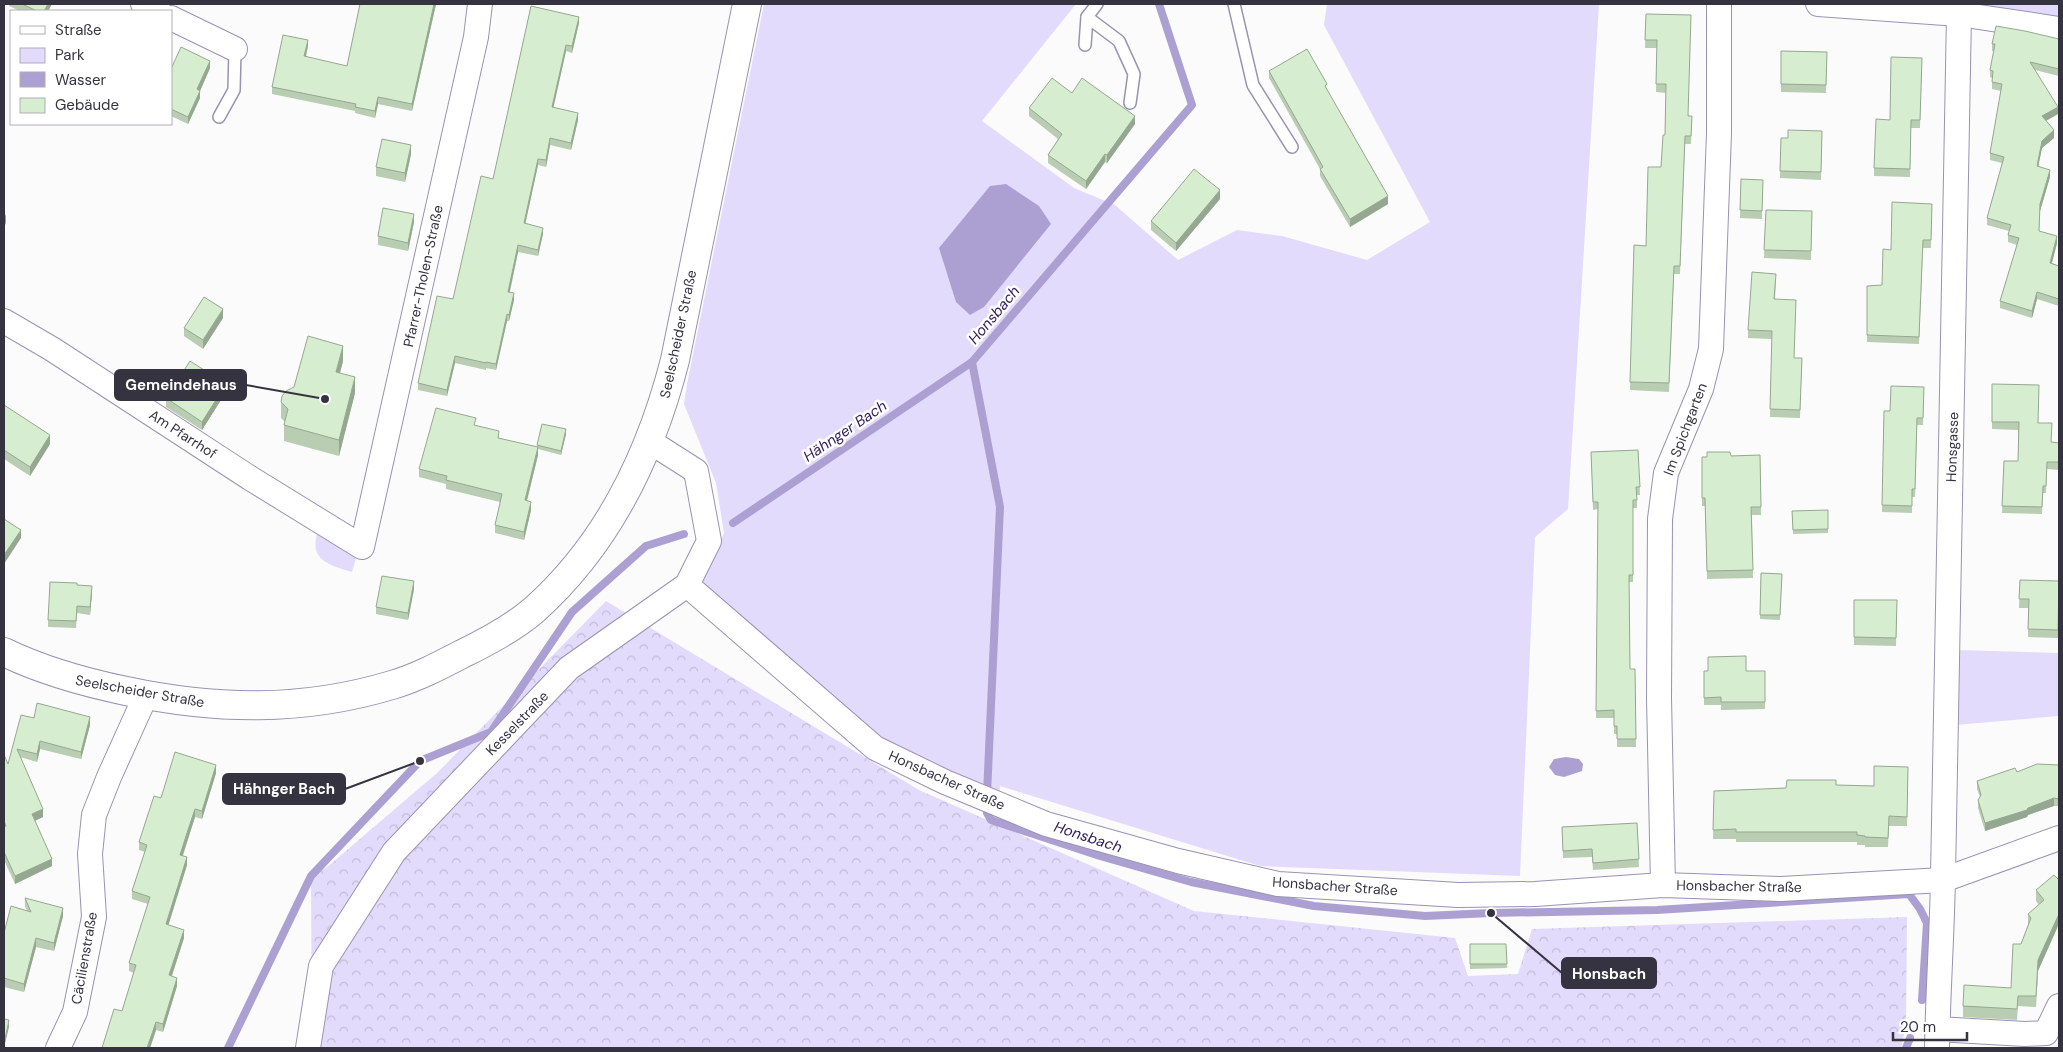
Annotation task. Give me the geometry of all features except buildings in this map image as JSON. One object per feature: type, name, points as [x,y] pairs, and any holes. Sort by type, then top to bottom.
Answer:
[{"type":"street","points":[[144,4],[157,10]]},
{"type":"street","name":"Pfarrer-Tholen-Straße","points":[[362,547],[476,37],[480,4]]},
{"type":"street","name":"Seelscheider Straße","points":[[4,652],[71,678],[146,695],[196,703],[258,706],[315,702],[393,685],[481,644],[533,610],[594,544],[626,491],[649,441],[664,402],[675,360],[747,4]]},
{"type":"street","name":"Im Spichgarten","points":[[1663,885],[1659,698],[1660,519],[1666,473],[1702,390],[1711,349],[1719,133],[1719,4]]},
{"type":"street","points":[[1818,4],[1959,14],[2059,28]]},
{"type":"street","name":"Honsgasse","points":[[1937,1039],[1943,880],[1955,351],[1959,14]]},
{"type":"street","points":[[172,18],[235,49]]},
{"type":"street","name":"Am Pfarrhof","points":[[4,321],[52,349],[243,473],[362,547]]},
{"type":"street","name":"Kesselstraße","points":[[308,1048],[321,966],[394,852],[569,668],[686,585],[709,541],[696,471],[649,441]]},
{"type":"street","name":"Honsbacher Straße","points":[[686,585],[875,748],[945,782],[1046,824],[1178,861],[1278,884],[1458,895],[1535,894],[1663,885],[1781,889],[1943,880],[2059,838]]},
{"type":"street","name":"Cäcilienstraße","points":[[58,1048],[75,1012],[94,917],[90,854],[94,815],[146,695]]},
{"type":"street","points":[[1937,1039],[2046,1033],[2059,1006]]},
{"type":"lane","points":[[1085,45],[1087,17],[1097,4]]},
{"type":"lane","points":[[1234,4],[1253,85],[1292,147]]},
{"type":"lane","points":[[1087,17],[1120,41],[1134,74],[1130,104]]},
{"type":"lane","points":[[219,117],[234,90],[235,49]]},
{"type":"green space","points":[[764,4],[1076,4],[982,121],[1074,188],[1115,205],[1178,260],[1237,230],[1282,236],[1367,260],[1430,222],[1324,25],[1327,4],[1599,4],[1568,509],[1535,537],[1520,876],[1260,866],[1000,786],[999,804],[879,742],[699,586],[724,533],[716,483],[684,404]]},
{"type":"green space","points":[[1925,4],[2059,4],[2059,19],[2027,12]]},
{"type":"green space","points":[[318,531],[355,555],[356,558],[352,572],[328,564],[318,555],[316,541]]},
{"type":"green space","points":[[606,601],[919,790],[1194,911],[1455,938],[1468,976],[1518,974],[1532,929],[1907,917],[1906,1025],[1901,1048],[312,1048],[311,876],[326,868],[437,773]]},
{"type":"green space","points":[[1958,650],[2059,653],[2059,716],[1955,725]]},
{"type":"water","points":[[1006,184],[1039,206],[1051,224],[984,307],[970,315],[956,302],[939,248],[990,186]]},
{"type":"water","points":[[1566,757],[1579,759],[1583,764],[1582,771],[1564,777],[1555,775],[1549,767],[1554,759]]},
{"type":"waterway","name":"Honsbach","points":[[987,794],[1000,507],[972,362],[1192,105],[1159,4]]},
{"type":"waterway","name":"Hähnger Bach","points":[[733,523],[972,362]]},
{"type":"waterway","name":"Hähnger Bach","points":[[228,1048],[311,876],[420,761],[491,732],[572,612],[646,546],[684,534]]},
{"type":"waterway","name":"Honsbach","points":[[987,813],[991,820],[1100,856],[1191,882],[1314,906],[1425,916],[1657,910],[1909,894],[1927,923],[1922,1000]]},
{"type":"waterway","name":"Honsbach","points":[[1906,1048],[1910,1038]]},
{"type":"place","name":"Gemeindehaus","points":[[325,399]]},
{"type":"place","name":"Hähnger Bach","points":[[420,761]]},
{"type":"place","name":"Honsbach","points":[[1491,913]]}]
